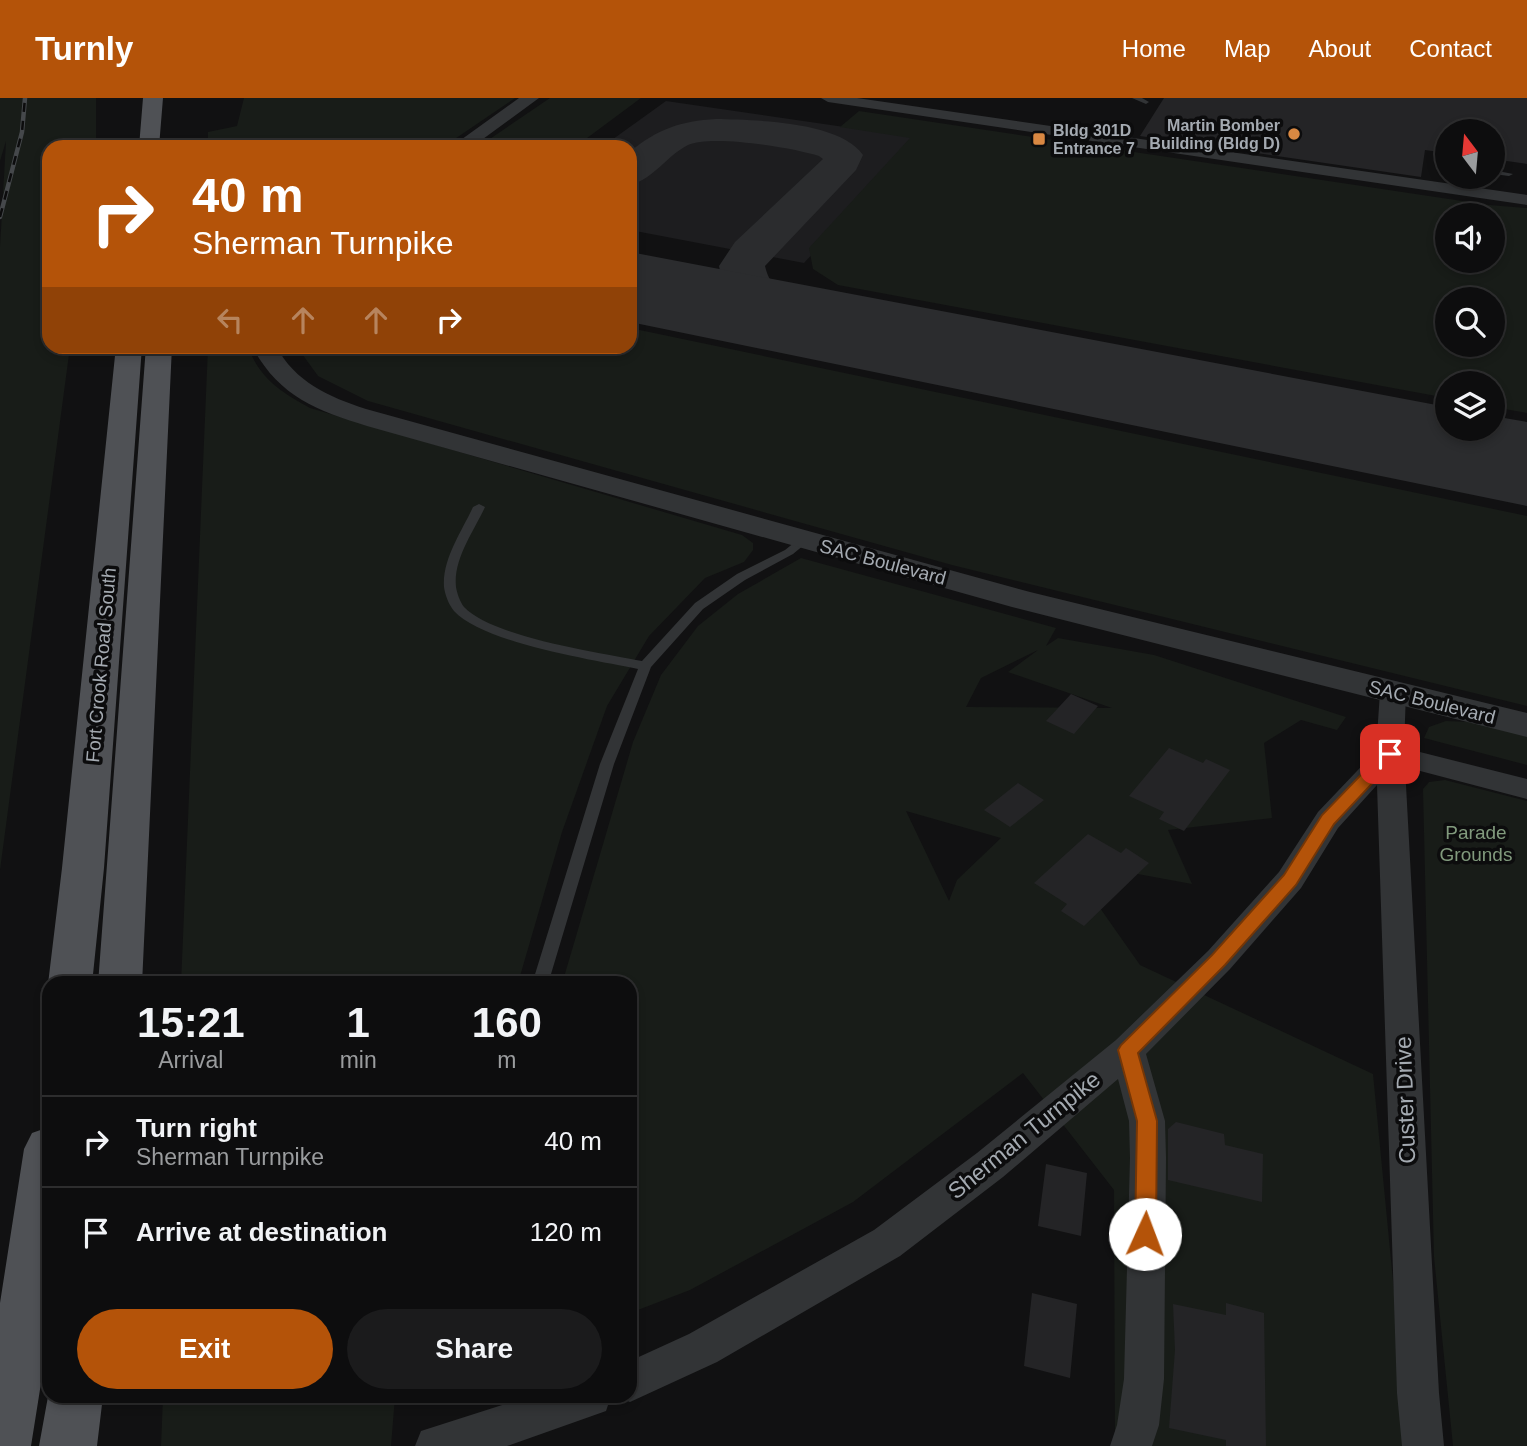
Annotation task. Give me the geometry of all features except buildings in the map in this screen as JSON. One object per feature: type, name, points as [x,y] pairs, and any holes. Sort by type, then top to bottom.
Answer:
[{"type":"main road","points":[[150,140],[153,98]]},
{"type":"main road","name":"Fort Crook Road South","points":[[70,976],[83,868],[127,354]]},
{"type":"main road","name":"Fort Crook Road South","points":[[120,976],[159,354]]},
{"type":"main road","points":[[2,1446],[42,1202]]},
{"type":"main road","points":[[68,1446],[74,1403]]},
{"type":"street","points":[[470,140],[530,98]]},
{"type":"street","points":[[828,98],[1435,180]]},
{"type":"street","points":[[1482,189],[1527,200]]},
{"type":"street","name":"SAC Boulevard","points":[[268,354],[275,367],[294,384],[320,401],[349,412],[1023,600],[1527,725]]},
{"type":"street","points":[[1393,692],[1390,754],[1527,789]]},
{"type":"street","name":"Sherman Turnpike","points":[[637,1379],[703,1348],[887,1243],[990,1165],[1128,1050],[1219,960],[1290,880],[1328,820],[1390,754]]},
{"type":"street","name":"Custer Drive","points":[[1390,754],[1417,1379],[1423,1446]]},
{"type":"street","points":[[1128,1050],[1147,1121],[1148,1158],[1144,1379],[1138,1425],[1131,1446]]},
{"type":"street","points":[[436,1446],[484,1433],[571,1403]]},
{"type":"lane","points":[[1135,98],[1146,102]]},
{"type":"lane","points":[[1505,174],[1509,174]]},
{"type":"lane","points":[[479,507],[451,571],[450,589],[458,609],[476,622],[503,634],[645,666]]},
{"type":"lane","points":[[542,976],[607,764],[645,666],[699,606],[741,578],[789,552],[804,540]]},
{"type":"shaded area","points":[[666,101],[920,138],[804,263],[637,231],[637,140],[612,140]]},
{"type":"green space","points":[[0,98],[96,98],[96,140],[42,140],[42,354],[69,354],[0,870],[0,247],[6,141],[0,161]]},
{"type":"green space","points":[[244,98],[515,98],[453,140],[208,140],[208,132],[237,126]]},
{"type":"green space","points":[[550,98],[641,98],[584,140],[488,140]]},
{"type":"green space","points":[[859,111],[1476,203],[1435,203],[1435,273],[1505,273],[1505,206],[1527,208],[1527,413],[1505,409],[1505,371],[1435,371],[1435,396],[838,285],[813,269],[809,248],[910,138],[840,127]]},
{"type":"green space","points":[[637,329],[1527,516],[1527,706],[952,565],[368,401],[318,376],[302,354],[637,354]]},
{"type":"green space","points":[[208,354],[251,354],[273,384],[310,408],[742,535],[753,543],[753,550],[744,562],[705,578],[649,636],[607,706],[562,832],[520,976],[181,976]]},
{"type":"green space","points":[[801,558],[1056,628],[1046,646],[1058,638],[1154,655],[1346,717],[1337,730],[1301,720],[1264,743],[1272,818],[1168,830],[1192,884],[1067,861],[1140,965],[1373,1074],[1409,1446],[1115,1446],[1114,1190],[1023,1073],[853,1202],[690,1290],[637,1310],[637,976],[564,976],[633,742],[661,675],[698,626],[738,594]],"holes":[[[1038,650],[1008,672],[1112,708],[966,707],[981,678]],[[906,811],[1001,838],[957,880],[949,901]]]},
{"type":"green space","points":[[1446,721],[1470,722],[1527,736],[1527,765],[1424,738],[1429,727]]},
{"type":"green space","name":"Parade Grounds","points":[[1445,780],[1527,801],[1527,1446],[1453,1446],[1434,1257],[1423,789],[1429,782]]},
{"type":"green space","points":[[163,1403],[395,1403],[391,1446],[161,1446]]},
{"type":"taxiway","points":[[637,167],[668,141],[696,131],[740,131],[792,137],[833,148],[843,155],[842,162],[751,252],[742,266],[744,279],[759,299],[783,312],[820,324]]},
{"type":"runway","points":[[637,288],[1527,464]]},
{"type":"railway","points":[[0,217],[22,132],[25,98]]},
{"type":"place","name":"Martin Bomber Building (Bldg D)","points":[[1294,134]]},
{"type":"place","name":"Bldg 301D Entrance 7","points":[[1039,139]]},
{"type":"route","points":[[1145,1234],[1147,1121],[1128,1050],[1219,960],[1290,880],[1328,820],[1390,754]]}]
